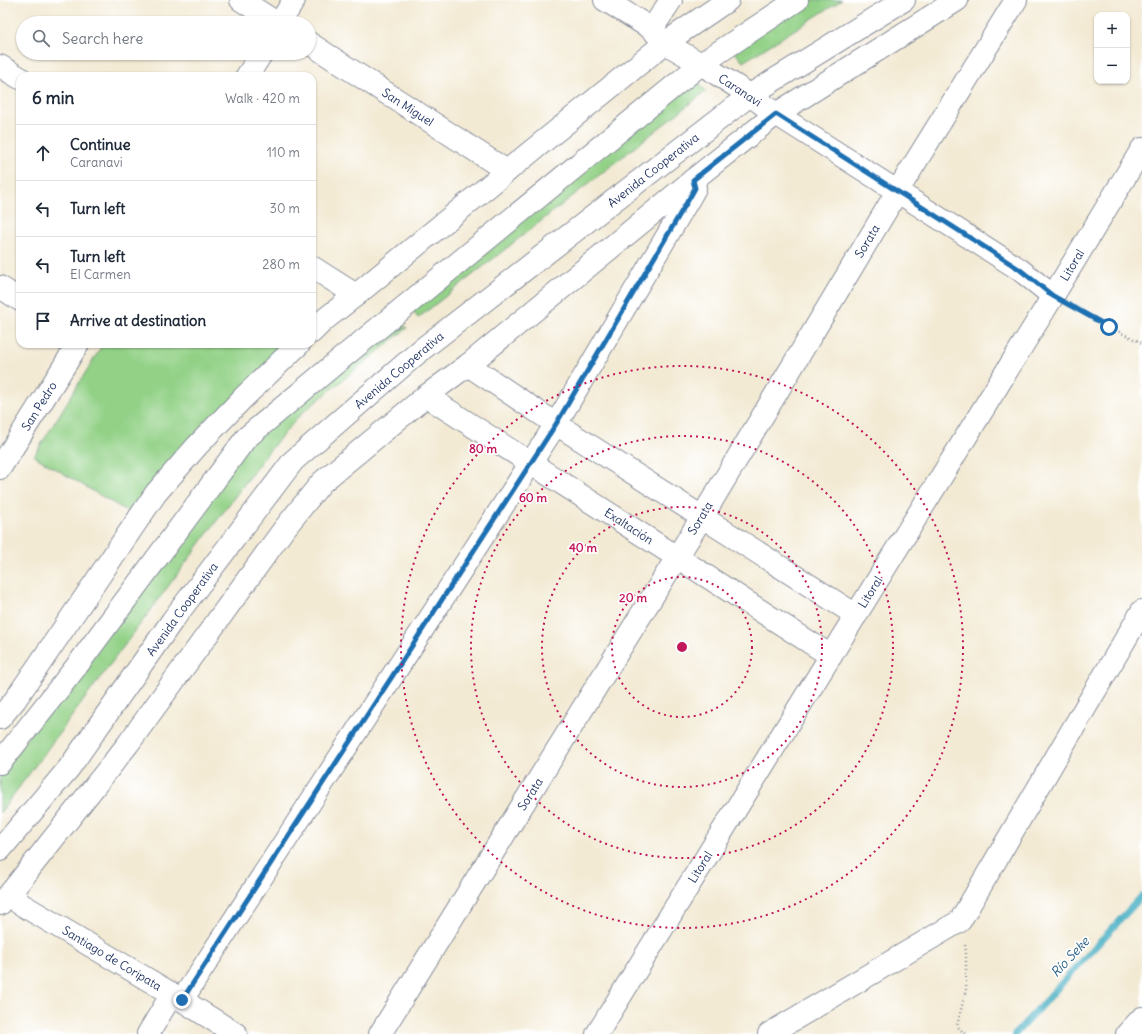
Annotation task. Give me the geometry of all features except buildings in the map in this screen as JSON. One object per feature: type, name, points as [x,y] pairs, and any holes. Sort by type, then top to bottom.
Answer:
[{"type":"street","points":[[241,0],[267,16]]},
{"type":"street","points":[[284,16],[294,0]]},
{"type":"street","name":"Caranavi","points":[[604,0],[750,95],[776,114],[1019,269],[1053,296]]},
{"type":"street","points":[[659,36],[671,0]]},
{"type":"street","points":[[316,328],[507,171],[659,36],[728,0]]},
{"type":"street","points":[[0,763],[76,667],[246,438],[701,64],[797,0]]},
{"type":"street","name":"Avenida Cooperativa","points":[[0,850],[69,768],[172,621],[293,461],[421,350],[750,95],[904,0]]},
{"type":"street","points":[[6,897],[128,744],[284,530],[322,482],[426,396],[468,365],[693,180],[776,114],[957,0]]},
{"type":"street","name":"Sorata","points":[[380,1034],[702,517],[897,192],[1016,0]]},
{"type":"street","name":"San Miguel","points":[[316,48],[507,171]]},
{"type":"street","points":[[250,72],[257,60]]},
{"type":"street","points":[[0,66],[16,76]]},
{"type":"street","name":"Litoral","points":[[598,1034],[1142,149]]},
{"type":"street","points":[[148,1034],[177,997],[556,424],[688,202],[695,188],[693,180]]},
{"type":"street","points":[[316,270],[356,296]]},
{"type":"street","points":[[0,287],[16,297]]},
{"type":"street","name":"San Pedro","points":[[0,468],[75,348]]},
{"type":"street","points":[[0,718],[15,700],[156,493],[197,446],[243,398],[295,348]]},
{"type":"street","points":[[468,365],[556,424],[856,615]]},
{"type":"street","name":"Exaltación","points":[[426,396],[831,656]]},
{"type":"street","points":[[770,1034],[960,921],[1142,612]]},
{"type":"street","name":"Santiago de Coripata","points":[[6,897],[19,903],[177,997],[236,1034]]},
{"type":"street","points":[[1127,1034],[1142,1018]]},
{"type":"path","points":[[1053,296],[1109,327],[1142,343]]},
{"type":"path","points":[[960,921],[966,952],[966,989],[957,1026],[965,1034]]},
{"type":"green space","points":[[800,0],[842,0],[743,62],[729,45]]},
{"type":"green space","points":[[693,78],[706,91],[418,318],[406,302]]},
{"type":"green space","points":[[393,314],[407,328],[301,414],[268,452],[0,813],[0,775],[250,435]]},
{"type":"green space","points":[[101,348],[284,348],[218,413],[128,512],[34,456]]},
{"type":"waterway","name":"Río Seke","points":[[1015,1034],[1142,896]]},
{"type":"route","points":[[182,1000],[556,424],[690,197],[695,188],[693,180],[776,114],[1019,269],[1053,296],[1109,327]]}]
